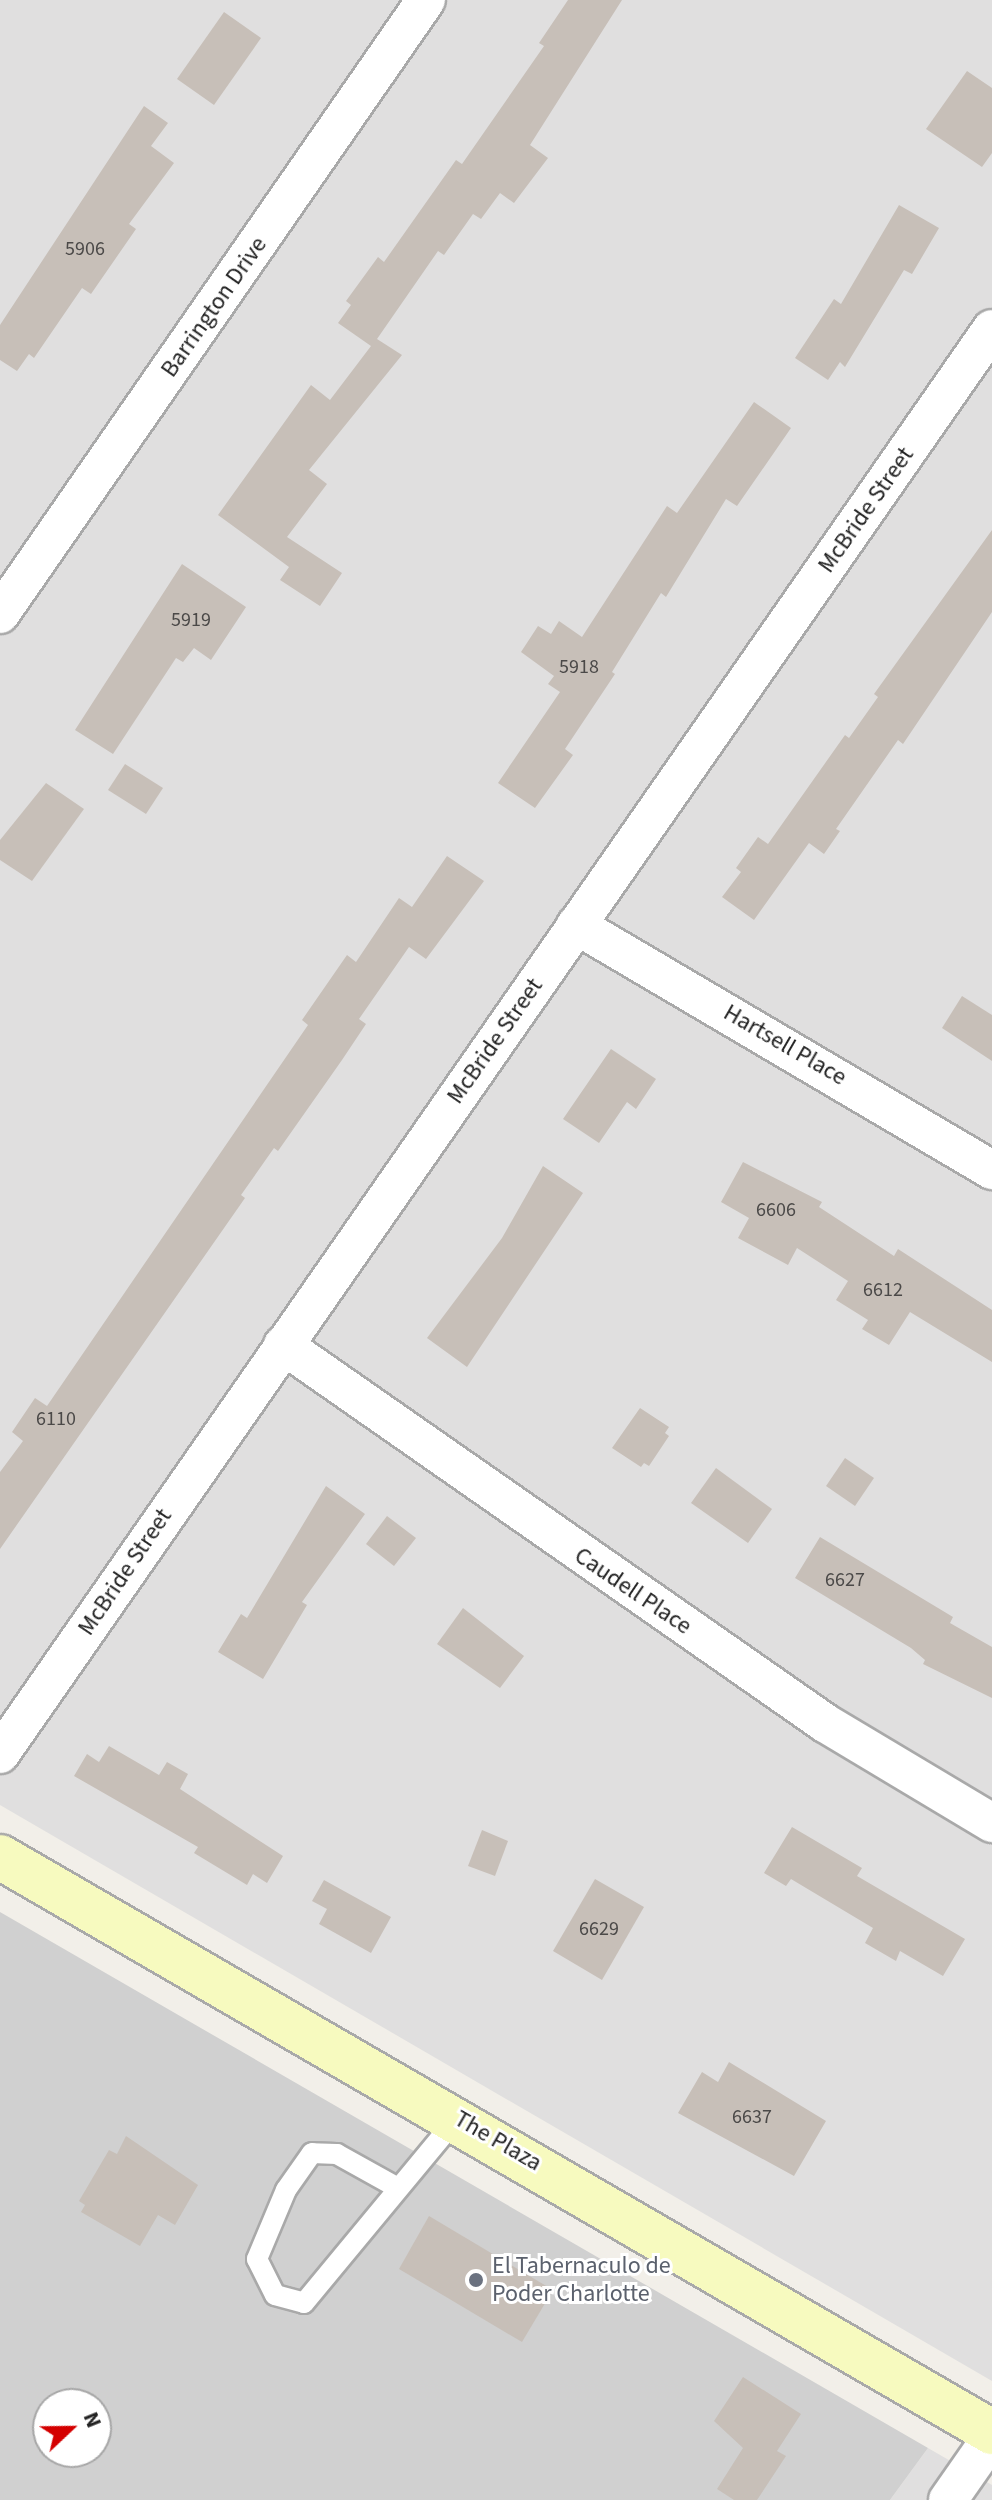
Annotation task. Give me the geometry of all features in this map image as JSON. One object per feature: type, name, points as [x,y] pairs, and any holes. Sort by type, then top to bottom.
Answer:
[{"type":"main road","name":"The Plaza","points":[[0,1857],[457,2118],[992,2434]]},
{"type":"street","name":"Barrington Drive","points":[[0,614],[426,0]]},
{"type":"street","name":"McBride Street","points":[[0,1754],[992,329]]},
{"type":"street","name":"Hartsell Place","points":[[576,925],[992,1170]]},
{"type":"street","name":"Caudell Place","points":[[283,1345],[825,1723],[992,1823]]},
{"type":"street","points":[[948,2500],[992,2434]]},
{"type":"lane","points":[[398,2188],[337,2154],[312,2153],[286,2190],[257,2259],[275,2295],[304,2303],[457,2118]]},
{"type":"shaded area","points":[[0,0],[992,0],[992,2381],[0,1805]]},
{"type":"shaded area","name":"El Tabernaculo de Poder Charlotte","points":[[0,1912],[928,2448],[890,2500],[0,2500]]},
{"type":"shaded area","points":[[928,2448],[992,2485],[992,2500],[890,2500]]},
{"type":"building","points":[[568,0],[622,0],[530,145],[548,158],[514,203],[500,193],[481,219],[473,214],[444,255],[438,251],[377,339],[402,355],[309,470],[327,484],[287,537],[342,573],[320,606],[280,580],[289,567],[218,515],[311,385],[330,400],[371,346],[338,323],[351,305],[346,301],[378,257],[384,262],[456,160],[462,164],[544,46],[539,43]]},
{"type":"building","points":[[224,12],[261,38],[214,105],[177,79]]},
{"type":"building","points":[[967,71],[992,88],[992,153],[982,167],[926,129]]},
{"type":"building","points":[[144,106],[168,123],[151,146],[174,163],[129,224],[136,229],[91,294],[82,288],[34,358],[29,354],[17,371],[0,360],[0,325]]},
{"type":"building","points":[[899,205],[939,228],[912,274],[904,270],[845,367],[840,362],[828,380],[795,358],[834,299],[841,304]]},
{"type":"building","points":[[754,402],[791,428],[737,506],[726,499],[666,597],[661,593],[612,672],[615,674],[565,749],[573,755],[535,808],[498,783],[560,692],[548,684],[554,676],[521,652],[538,626],[551,634],[559,621],[582,637],[667,506],[677,513]]},
{"type":"building","points":[[992,530],[992,612],[903,744],[898,740],[836,829],[840,831],[824,854],[809,843],[754,920],[722,897],[741,872],[736,868],[758,837],[768,844],[845,735],[849,738],[878,697],[874,694]]},
{"type":"building","points":[[182,564],[246,607],[211,660],[194,648],[183,662],[176,658],[113,754],[75,730]]},
{"type":"building","points":[[125,764],[163,788],[146,814],[108,790]]},
{"type":"building","points":[[46,783],[84,809],[32,881],[0,860],[0,840]]},
{"type":"building","points":[[447,856],[484,881],[426,959],[409,947],[359,1019],[366,1024],[342,1060],[278,1151],[274,1148],[241,1195],[245,1198],[0,1549],[0,1472],[23,1441],[12,1432],[35,1398],[47,1406],[308,1025],[302,1020],[347,955],[356,962],[399,898],[412,907]]},
{"type":"building","points":[[962,996],[992,1015],[992,1061],[942,1028]]},
{"type":"building","points":[[611,1049],[656,1079],[636,1109],[627,1102],[599,1143],[563,1119]]},
{"type":"building","points":[[743,1162],[822,1202],[819,1207],[894,1256],[898,1249],[992,1310],[992,1362],[910,1312],[889,1345],[862,1329],[868,1320],[836,1300],[848,1281],[797,1248],[788,1265],[738,1238],[749,1218],[721,1202]]},
{"type":"building","points":[[543,1166],[583,1193],[467,1367],[427,1338],[502,1238]]},
{"type":"building","points":[[640,1408],[669,1427],[665,1433],[669,1436],[649,1466],[644,1463],[641,1467],[612,1448]]},
{"type":"building","points":[[845,1458],[874,1478],[855,1506],[826,1486]]},
{"type":"building","points":[[716,1468],[772,1509],[748,1543],[691,1503]]},
{"type":"building","points":[[326,1486],[365,1514],[302,1602],[307,1605],[263,1679],[218,1652],[241,1614],[247,1618]]},
{"type":"building","points":[[387,1516],[416,1538],[394,1566],[366,1544]]},
{"type":"building","points":[[820,1537],[953,1617],[950,1623],[992,1647],[992,1698],[923,1664],[925,1660],[911,1648],[795,1578]]},
{"type":"building","points":[[463,1608],[524,1656],[500,1688],[437,1644]]},
{"type":"building","points":[[109,1746],[159,1775],[167,1762],[188,1774],[180,1789],[283,1856],[267,1883],[253,1874],[247,1885],[194,1853],[198,1847],[74,1776],[87,1754],[99,1762]]},
{"type":"building","points":[[792,1827],[862,1868],[857,1876],[965,1939],[943,1976],[900,1951],[896,1961],[865,1943],[873,1928],[791,1879],[786,1886],[764,1873]]},
{"type":"building","points":[[482,1830],[508,1841],[495,1876],[468,1866]]},
{"type":"building","points":[[595,1879],[644,1907],[602,1980],[553,1951]]},
{"type":"building","points":[[324,1880],[391,1917],[371,1953],[319,1924],[327,1909],[312,1901]]},
{"type":"building","points":[[729,2062],[826,2121],[794,2176],[678,2113],[702,2072],[718,2082]]},
{"type":"building","points":[[126,2136],[198,2185],[175,2225],[158,2215],[140,2246],[81,2212],[85,2205],[79,2201],[109,2150],[117,2154]]},
{"type":"building","name":"El Tabernaculo de Poder Charlotte","points":[[429,2216],[553,2290],[522,2342],[399,2269]]},
{"type":"building","points":[[743,2377],[801,2414],[777,2451],[786,2456],[757,2500],[734,2500],[717,2489],[743,2448],[714,2421]]},
{"type":"place","name":"El Tabernaculo de Poder Charlotte","points":[[476,2280]]}]
